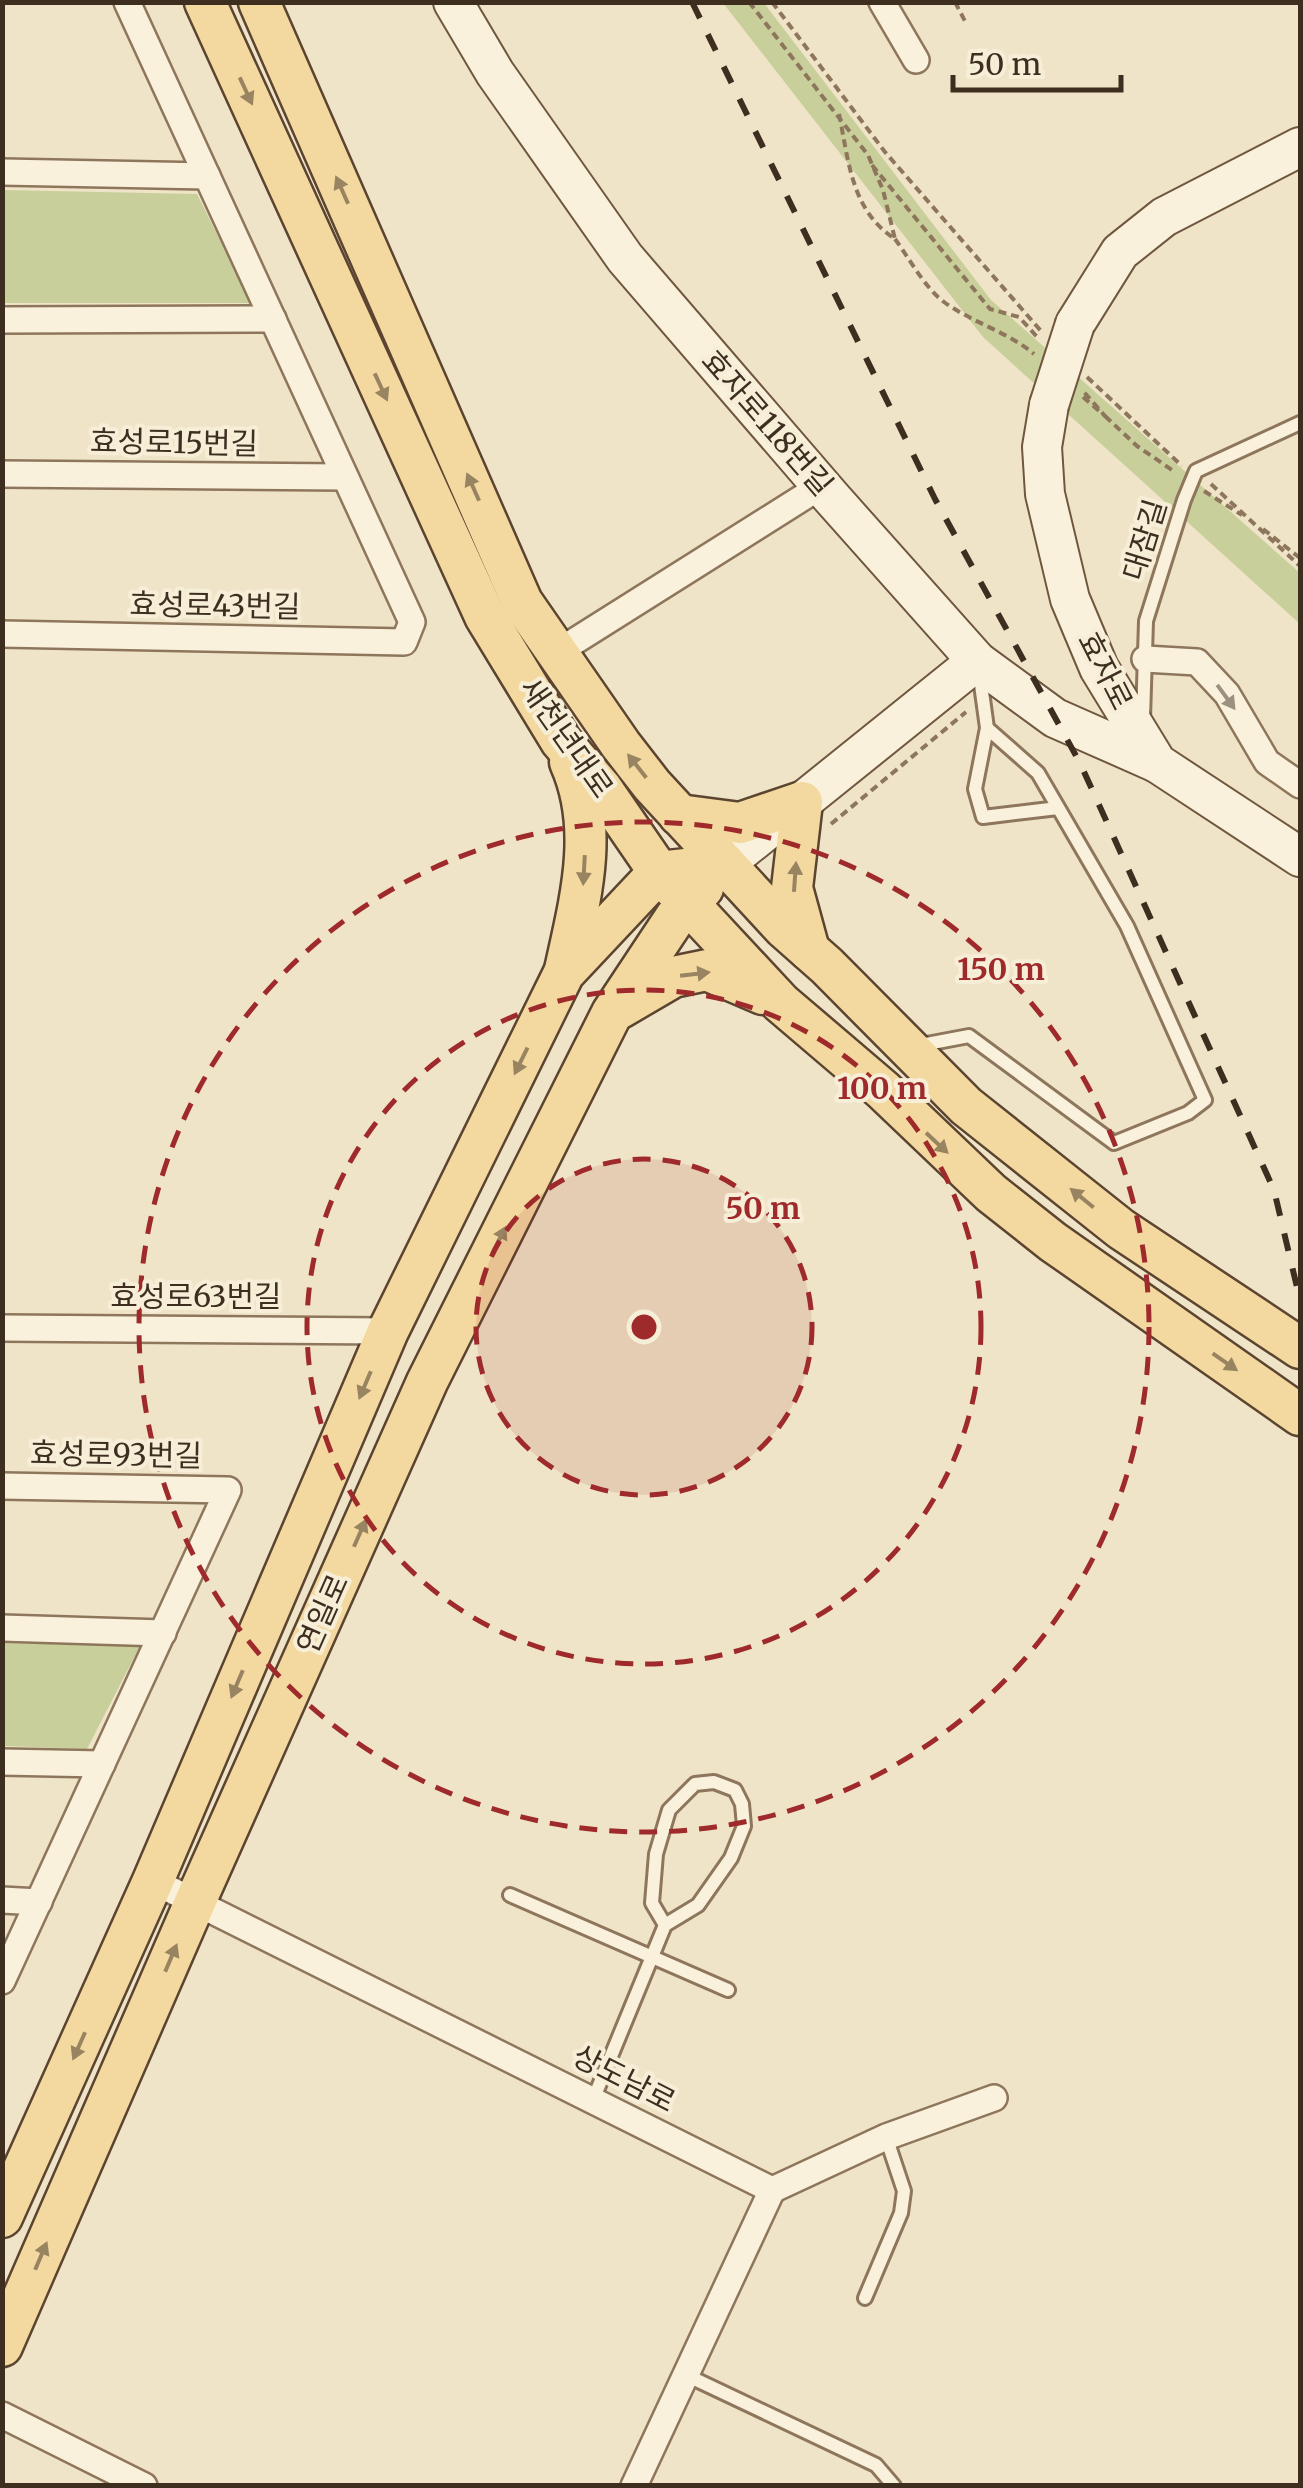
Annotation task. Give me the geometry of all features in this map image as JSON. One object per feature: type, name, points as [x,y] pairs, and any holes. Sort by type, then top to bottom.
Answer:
[{"type":"main road","name":"새천년대로","points":[[205,2],[485,616],[561,742],[602,789],[659,872],[781,1003],[883,1090],[991,1193],[1053,1242],[1300,1415]]},
{"type":"main road","name":"새천년대로","points":[[259,2],[522,602],[620,745],[784,928],[966,1106],[1121,1230],[1300,1348]]},
{"type":"main road","points":[[561,742],[582,787],[586,843],[583,890],[564,974]]},
{"type":"main road","points":[[679,814],[740,823],[802,802],[792,888],[809,950]]},
{"type":"main road","points":[[659,872],[726,863]]},
{"type":"main road","name":"연일로","points":[[2,2346],[427,1382],[612,1012],[675,918],[726,863]]},
{"type":"main road","name":"연일로","points":[[2,2217],[153,1881],[388,1330],[564,974],[659,872]]},
{"type":"main road","points":[[612,1012],[673,977],[708,970],[781,1003]]},
{"type":"street","points":[[127,2],[345,477]]},
{"type":"street","name":"효자로118번길","points":[[453,2],[495,72],[626,258],[980,680],[1055,718],[1149,752]]},
{"type":"street","points":[[882,2],[916,60]]},
{"type":"street","points":[[1056,337],[1120,252],[1164,217],[1300,148]]},
{"type":"street","points":[[2,172],[207,176]]},
{"type":"street","points":[[2,320],[273,319]]},
{"type":"street","name":"효자로","points":[[1056,337],[1069,394],[1042,447],[1045,494],[1070,599],[1099,668],[1149,752],[1300,857]]},
{"type":"street","name":"효성로15번길","points":[[2,474],[345,477]]},
{"type":"street","name":"효성로43번길","points":[[2,634],[404,642],[412,622],[345,477]]},
{"type":"street","points":[[556,653],[821,486]]},
{"type":"street","points":[[1145,659],[1197,662],[1227,694],[1267,762],[1300,784]]},
{"type":"street","points":[[726,863],[802,802],[980,680]]},
{"type":"street","name":"효성로63번길","points":[[2,1328],[388,1330]]},
{"type":"street","name":"효성로93번길","points":[[2,1486],[228,1490],[162,1632]]},
{"type":"street","points":[[2,1628],[162,1632],[2,1981]]},
{"type":"street","points":[[2,1762],[102,1764]]},
{"type":"street","name":"상도남로","points":[[153,1881],[772,2190]]},
{"type":"street","points":[[2,1900],[39,1902]]},
{"type":"street","points":[[634,2486],[772,2190],[886,2136],[994,2098]]},
{"type":"street","points":[[2,2415],[144,2486]]},
{"type":"lane","name":"대잠길","points":[[1149,752],[1146,622],[1196,471],[1300,422]]},
{"type":"lane","points":[[980,680],[987,728],[975,789],[983,817],[1058,808]]},
{"type":"lane","points":[[908,1048],[969,1036],[1114,1143],[1188,1113],[1205,1100],[1127,926],[1038,773],[987,728]]},
{"type":"lane","points":[[593,2100],[665,1925],[698,1905],[731,1858],[744,1826],[742,1804],[734,1790],[714,1782],[695,1784],[669,1810],[656,1854],[652,1903],[665,1925]]},
{"type":"lane","points":[[510,1894],[728,1990]]},
{"type":"lane","points":[[865,2298],[901,2212],[904,2190],[886,2136]]},
{"type":"lane","points":[[686,2375],[876,2465],[894,2486]]},
{"type":"path","points":[[749,2],[766,30],[839,114],[872,164],[990,308],[1019,316],[1056,337]]},
{"type":"path","points":[[772,2],[885,152],[1056,337]]},
{"type":"path","points":[[955,2],[967,26]]},
{"type":"path","points":[[839,114],[853,188],[880,229],[894,239],[942,300],[1017,340],[1046,365]]},
{"type":"path","points":[[872,164],[894,239]]},
{"type":"path","points":[[1079,369],[1178,464],[1196,471],[1300,566]]},
{"type":"path","points":[[1069,394],[1105,416],[1069,394]]},
{"type":"path","points":[[797,852],[980,680]]},
{"type":"green space","points":[[723,3],[764,3],[991,300],[1300,573],[1300,624],[983,337]]},
{"type":"green space","points":[[3,190],[197,194],[251,303],[3,303]]},
{"type":"green space","points":[[3,1643],[140,1646],[87,1749],[3,1746]]},
{"type":"railway","points":[[692,2],[935,499],[1080,763],[1274,1190],[1300,1300]]}]
